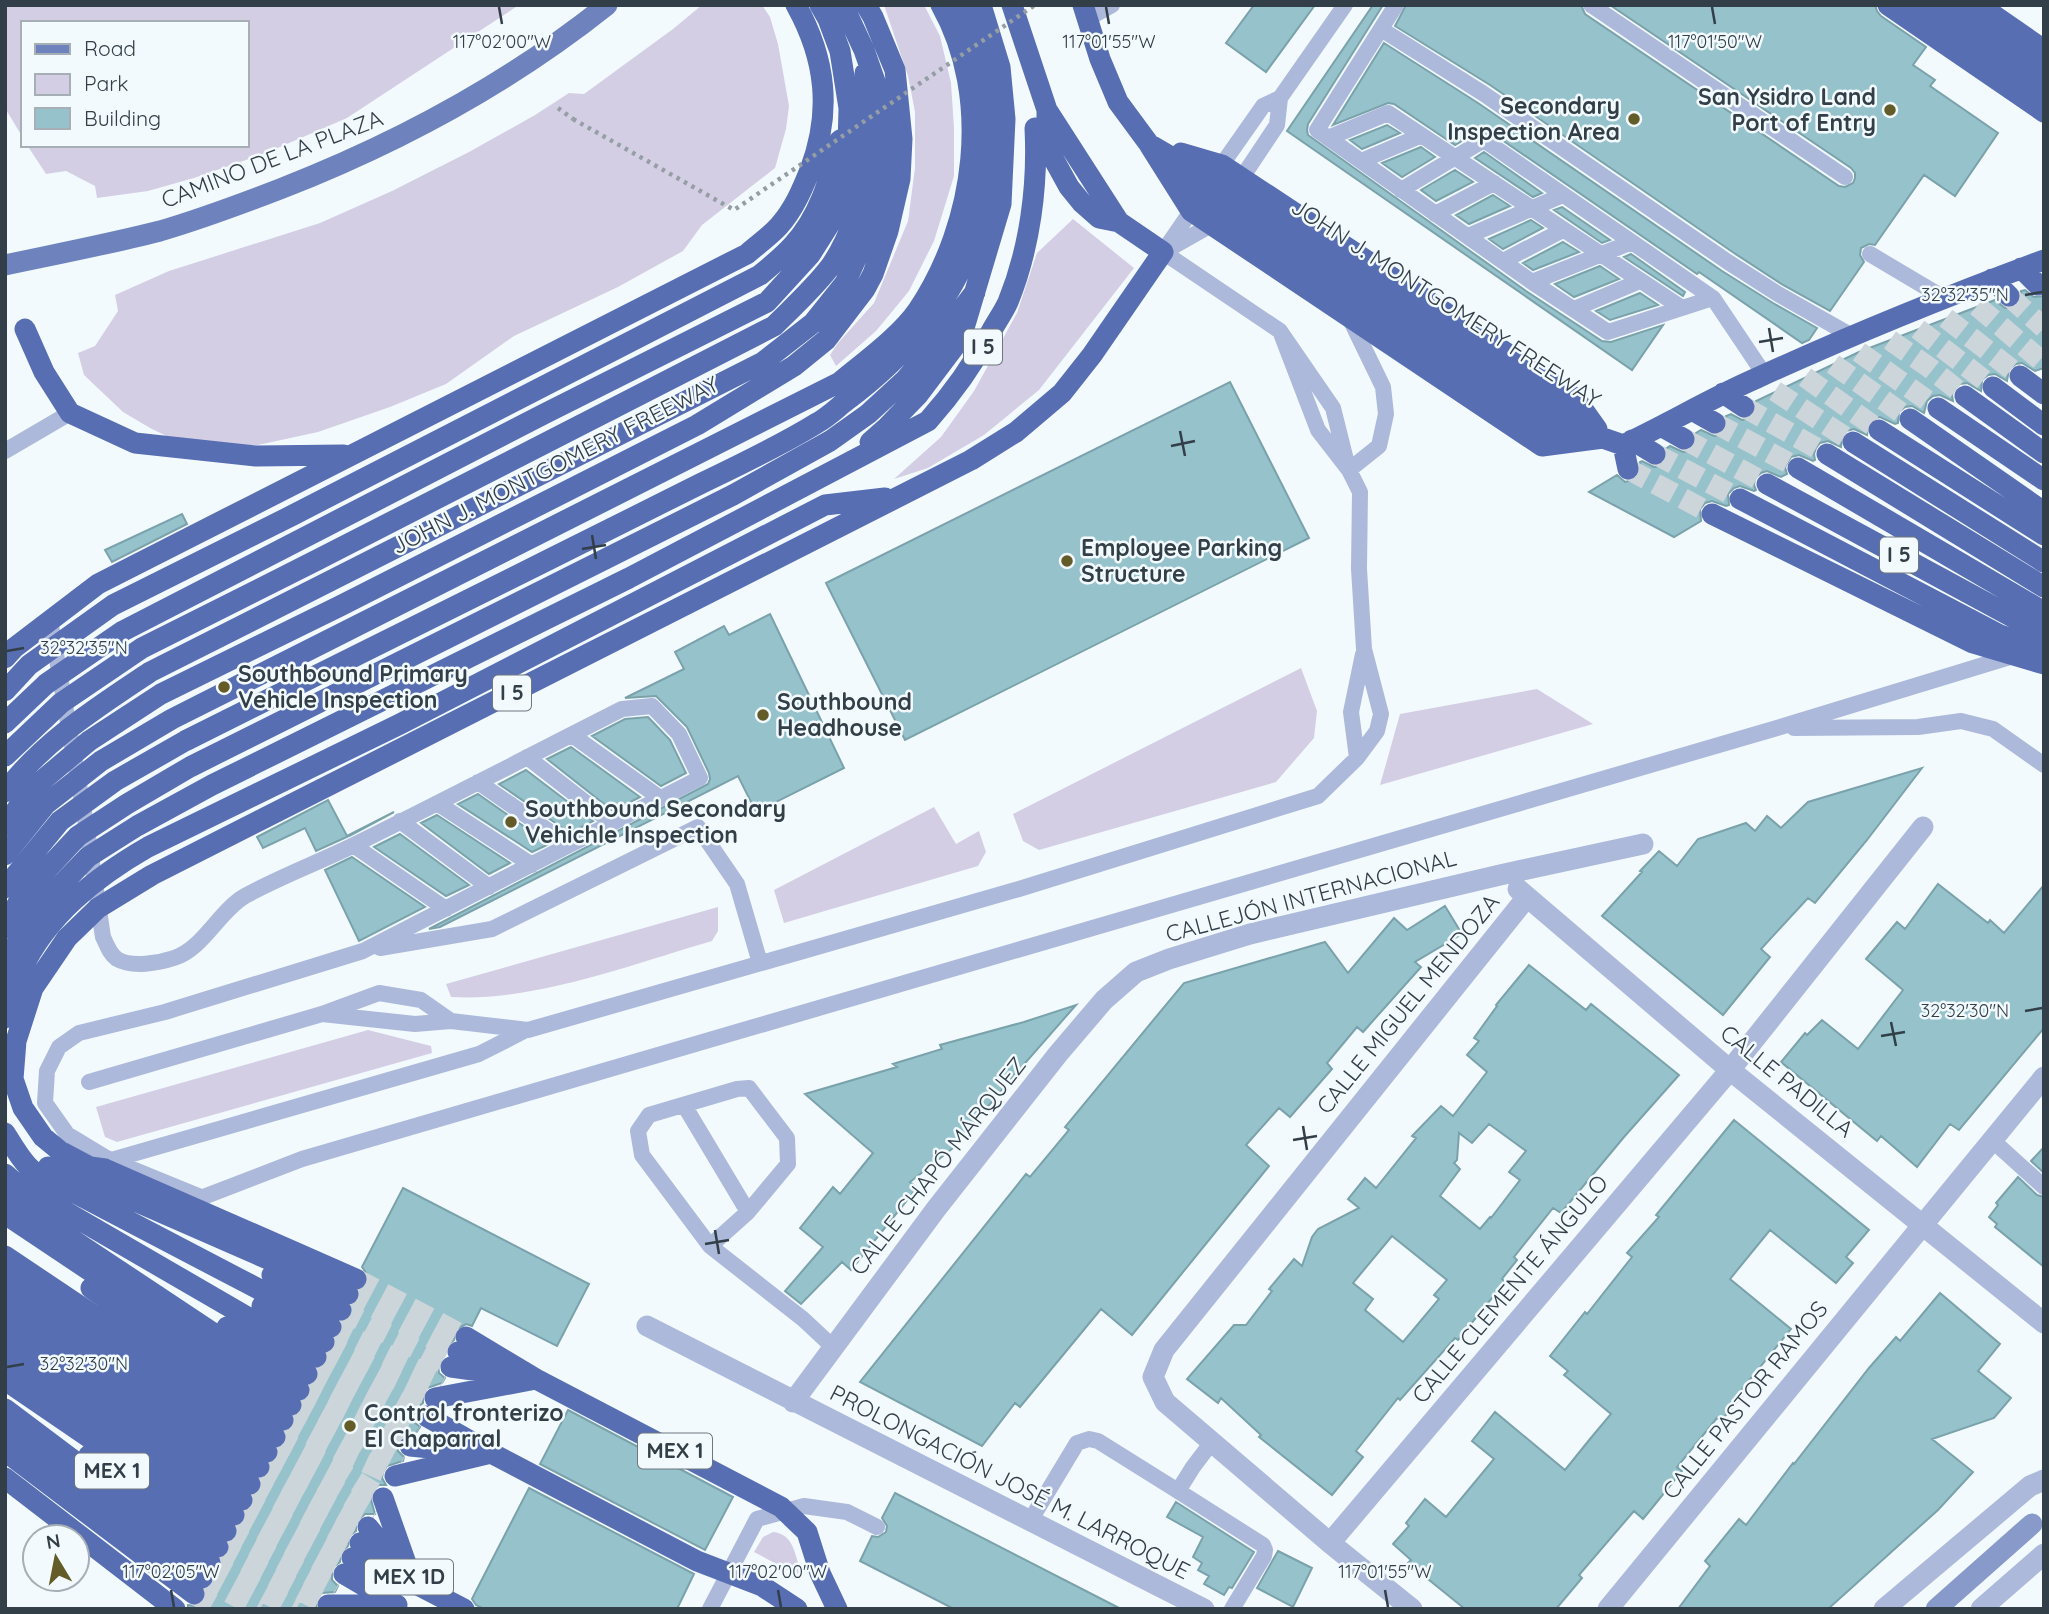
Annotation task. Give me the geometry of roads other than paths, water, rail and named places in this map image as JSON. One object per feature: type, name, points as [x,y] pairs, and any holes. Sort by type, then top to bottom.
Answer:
[{"type":"highway","points":[[5,658],[14,648],[98,584],[747,254],[779,227],[800,197],[818,149],[824,108],[820,67],[809,29],[796,5]]},
{"type":"highway","points":[[5,723],[46,684],[123,631],[767,302],[810,255],[836,214],[847,187],[849,108],[840,51],[820,5]]},
{"type":"highway","points":[[5,792],[18,776],[69,728],[150,672],[763,362],[813,323],[845,283],[876,215],[886,165],[886,110],[864,50],[843,5]]},
{"type":"highway","name":"JOHN J. MONTGOMERY FREEWAY","points":[[5,825],[32,789],[89,741],[161,694],[697,425],[794,366],[826,340],[866,289],[873,274],[888,231],[900,178],[902,139],[895,70],[866,5]]},
{"type":"highway","points":[[5,855],[46,804],[101,761],[172,719],[351,631],[839,382],[879,350],[916,312],[941,271],[968,186],[972,141],[967,75],[951,23],[941,5]]},
{"type":"highway","name":"I 5","points":[[5,888],[60,821],[116,782],[185,741],[721,474],[818,422],[867,385],[907,349],[956,282],[974,238],[987,187],[989,143],[984,74],[959,5]]},
{"type":"highway","name":"I 5","points":[[837,468],[887,427],[918,396],[961,338],[1001,204],[1005,119],[1000,66],[981,5]]},
{"type":"highway","points":[[1012,5],[1047,110],[1048,147],[1069,187],[1099,218],[1119,222],[1163,252]]},
{"type":"highway","points":[[1888,5],[2044,111]]},
{"type":"highway","points":[[1918,5],[2044,90]]},
{"type":"highway","points":[[1950,5],[2044,70]]},
{"type":"highway","points":[[1979,5],[2044,50]]},
{"type":"highway","name":"JOHN J. MONTGOMERY FREEWAY","points":[[1085,12],[1118,102],[1149,144],[1227,201],[1619,441],[1655,454]]},
{"type":"highway","points":[[5,756],[65,701],[142,648],[774,326],[806,295],[831,265],[854,221],[867,166],[864,50]]},
{"type":"highway","name":"I 5","points":[[5,969],[11,953],[37,910],[91,855],[137,826],[212,785],[617,584],[928,421],[951,396],[974,363],[1008,302],[1030,229],[1035,169],[1030,60]]},
{"type":"highway","points":[[5,691],[29,665],[113,605],[760,275],[793,245],[814,215],[827,186],[849,108]]},
{"type":"highway","points":[[1149,144],[1227,201],[1349,317],[1542,446],[1619,441],[1661,426],[1723,393],[1765,381],[1786,364],[1815,352],[1882,334],[1900,315],[1945,303],[1992,279],[2044,260]]},
{"type":"highway","name":"I 5","points":[[45,1183],[60,1151],[43,1137],[23,1108],[13,1079],[16,1041],[33,988],[67,938],[98,908],[152,875],[971,460],[1016,432],[1062,393],[1092,355],[1163,252]]},
{"type":"highway","points":[[2021,268],[2038,285]]},
{"type":"highway","points":[[1992,279],[2008,296]]},
{"type":"highway","name":"I 5","points":[[5,928],[21,897],[78,836],[127,804],[190,767],[733,495],[830,441],[867,414],[905,380],[975,292]]},
{"type":"highway","points":[[1945,303],[1977,306]]},
{"type":"highway","points":[[1900,315],[1918,329]]},
{"type":"highway","points":[[25,329],[44,372],[70,413],[135,443],[256,456],[349,455]]},
{"type":"highway","points":[[1815,352],[1833,364]]},
{"type":"highway","points":[[1786,364],[1805,377]]},
{"type":"highway","points":[[2020,376],[2044,394]]},
{"type":"highway","points":[[1993,387],[2044,425]]},
{"type":"highway","points":[[1723,393],[1744,407]]},
{"type":"highway","points":[[1965,396],[2044,453]]},
{"type":"highway","points":[[1938,408],[2044,480]]},
{"type":"highway","points":[[1692,410],[1715,423]]},
{"type":"highway","points":[[1910,419],[2044,512]]},
{"type":"highway","points":[[1661,426],[1684,439]]},
{"type":"highway","points":[[1879,430],[2044,535]]},
{"type":"highway","points":[[1619,441],[1628,469]]},
{"type":"highway","points":[[1853,442],[2044,562]]},
{"type":"highway","name":"I 5","points":[[1827,454],[2044,587]]},
{"type":"highway","name":"I 5","points":[[1798,468],[2039,623]]},
{"type":"highway","name":"I 5","points":[[1767,484],[2039,623]]},
{"type":"highway","name":"I 5","points":[[5,1018],[21,971],[40,939],[71,901],[116,865],[400,724],[825,505],[901,496]]},
{"type":"highway","name":"I 5","points":[[1740,499],[2000,635],[2044,649]]},
{"type":"highway","name":"I 5","points":[[1712,514],[1973,643],[2013,656]]},
{"type":"highway","points":[[2013,656],[2044,664]]},
{"type":"highway","points":[[8,1138],[50,1168],[45,1183]]},
{"type":"highway","points":[[45,1183],[193,1201],[275,1436]]},
{"type":"highway","points":[[45,1183],[275,1436]]},
{"type":"highway","points":[[45,1183],[275,1436]]},
{"type":"highway","points":[[45,1183],[275,1436]]},
{"type":"highway","points":[[45,1183],[275,1436]]},
{"type":"highway","points":[[5,1230],[275,1436]]},
{"type":"highway","points":[[5,1256],[275,1436]]},
{"type":"highway","points":[[5,1277],[275,1436]]},
{"type":"highway","points":[[5,1301],[275,1436]]},
{"type":"highway","name":"MEX 1","points":[[5,1322],[275,1436]]},
{"type":"highway","name":"MEX 1","points":[[5,1340],[275,1436]]},
{"type":"highway","name":"MEX 1","points":[[5,1360],[275,1436]]},
{"type":"highway","points":[[430,1407],[536,1379]]},
{"type":"highway","name":"MEX 1","points":[[430,1407],[536,1379],[753,1492],[785,1512],[807,1532],[820,1573],[837,1609]]},
{"type":"highway","name":"MEX 1","points":[[430,1407],[536,1379]]},
{"type":"highway","name":"MEX 1","points":[[5,1380],[275,1436]]},
{"type":"highway","name":"MEX 1","points":[[5,1394],[275,1436]]},
{"type":"highway","points":[[430,1407],[491,1453],[697,1561],[762,1586],[797,1609]]},
{"type":"highway","points":[[430,1407],[491,1453]]},
{"type":"highway","points":[[430,1407],[491,1453]]},
{"type":"highway","name":"MEX 1","points":[[5,1409],[275,1436]]},
{"type":"highway","name":"MEX 1","points":[[5,1428],[275,1436]]},
{"type":"highway","name":"MEX 1","points":[[5,1451],[275,1436]]},
{"type":"highway","points":[[5,1478],[175,1609]]},
{"type":"highway","points":[[356,1551],[412,1582]]},
{"type":"highway","points":[[356,1551],[412,1582]]},
{"type":"highway","points":[[356,1551],[383,1606]]},
{"type":"highway","points":[[356,1551],[383,1606]]},
{"type":"highway","name":"MEX 1D","points":[[356,1551],[464,1609]]},
{"type":"main road","name":"CAMINO DE LA PLAZA","points":[[5,265],[171,228],[252,200],[358,157],[411,132],[481,93],[551,47],[607,5]]},
{"type":"main road","points":[[1936,1609],[2032,1524]]},
{"type":"street","name":"CALLE CLEMENTE ÁNGULO","points":[[1330,1543],[1730,1070],[1923,827]]},
{"type":"street","name":"CALLEJÓN INTERNACIONAL","points":[[1136,972],[1250,934],[1643,844]]},
{"type":"street","name":"CALLE PADILLA","points":[[1500,875],[1730,1070],[2044,1323]]},
{"type":"street","name":"CALLE MIGUEL MENDOZA","points":[[1212,1442],[1165,1402],[1153,1377],[1164,1350],[1527,897]]},
{"type":"street","name":"CALLE CHAPÓ MÁRQUEZ","points":[[793,1402],[936,1209],[1058,1054],[1104,1000],[1136,972]]},
{"type":"street","name":"CALLE PASTOR RAMOS","points":[[1608,1609],[2044,1077]]},
{"type":"street","name":"PROLONGACIÓN JOSÉ M. LARROQUE","points":[[647,1326],[1204,1609]]},
{"type":"street","points":[[1212,1442],[1412,1609]]},
{"type":"street","points":[[1884,1609],[2030,1486],[2044,1480]]},
{"type":"street","points":[[1981,1609],[2044,1553]]},
{"type":"lane","points":[[1085,12],[1112,5]]},
{"type":"lane","points":[[1163,252],[1227,201],[1277,125],[1280,98],[1345,5]]},
{"type":"lane","points":[[1396,5],[1317,130],[1532,282],[1608,332],[1713,298]]},
{"type":"lane","points":[[1591,5],[1845,177]]},
{"type":"lane","points":[[1381,29],[1484,94],[1728,262],[1852,342]]},
{"type":"lane","points":[[1163,252],[1263,106],[1280,98]]},
{"type":"lane","points":[[1328,138],[1388,113],[1682,308]]},
{"type":"lane","points":[[1361,161],[1420,136]]},
{"type":"lane","points":[[1402,190],[1483,140],[1713,298],[1765,381]]},
{"type":"lane","points":[[1435,214],[1494,183]]},
{"type":"lane","points":[[1468,236],[1563,195]]},
{"type":"lane","points":[[1503,261],[1563,230]]},
{"type":"lane","points":[[1532,282],[1632,242]]},
{"type":"lane","points":[[45,1183],[479,1054],[528,1030],[1019,889],[1318,796],[1357,758],[1377,731],[1381,713],[1364,649],[1359,569],[1360,492],[1349,470],[1333,408],[1280,331],[1163,252]]},
{"type":"lane","points":[[1870,254],[1945,303]]},
{"type":"lane","points":[[1574,309],[1640,281]]},
{"type":"lane","points":[[1349,317],[1382,387],[1386,414],[1378,446],[1349,470]]},
{"type":"lane","points":[[5,451],[70,413]]},
{"type":"lane","points":[[50,620],[103,937],[108,950],[118,960],[135,964],[162,962],[179,957],[192,948],[244,897],[354,845],[622,709],[653,706],[679,734],[700,779],[363,951]]},
{"type":"lane","points":[[1357,758],[1351,712],[1364,649]]},
{"type":"lane","points":[[193,1201],[302,1158],[1777,728],[2013,656]]},
{"type":"lane","points":[[1777,728],[1918,727],[1961,721],[1993,729],[2044,765]]},
{"type":"lane","points":[[572,735],[660,798]]},
{"type":"lane","points":[[527,757],[612,823]]},
{"type":"lane","points":[[478,782],[569,845]]},
{"type":"lane","points":[[437,803],[532,865]]},
{"type":"lane","points":[[400,821],[489,887]]},
{"type":"lane","points":[[45,1183],[67,1134],[46,1103],[47,1071],[59,1047],[79,1033],[165,1012],[363,951],[492,929],[698,827],[737,884],[760,963]]},
{"type":"lane","points":[[354,845],[446,909]]},
{"type":"lane","points":[[89,1082],[322,1014],[379,993],[421,1000],[451,1021]]},
{"type":"lane","points":[[322,1014],[415,1024],[451,1021],[528,1030]]},
{"type":"lane","points":[[710,1246],[748,1212],[788,1164],[787,1138],[749,1088],[737,1089],[649,1115],[638,1131],[642,1155],[710,1246],[803,1319],[833,1347]]},
{"type":"lane","points":[[684,1105],[748,1212]]},
{"type":"lane","points":[[1992,1140],[2044,1187]]},
{"type":"lane","points":[[1030,1521],[1077,1443],[1089,1439],[1098,1441],[1263,1545],[1264,1556],[1232,1609]]},
{"type":"lane","points":[[1178,1491],[1192,1467],[1212,1442]]},
{"type":"lane","points":[[710,1609],[757,1519],[804,1506],[847,1511],[877,1527]]},
{"type":"tunnel","points":[[2009,296],[2044,328]]},
{"type":"tunnel","points":[[1977,306],[2044,363]]},
{"type":"tunnel","points":[[1946,318],[2020,376]]},
{"type":"tunnel","points":[[1918,329],[1993,387]]},
{"type":"tunnel","points":[[1890,340],[1965,396]]},
{"type":"tunnel","points":[[1859,352],[1938,408]]},
{"type":"tunnel","points":[[1833,364],[1910,419]]},
{"type":"tunnel","points":[[1805,377],[1879,430]]},
{"type":"tunnel","points":[[1775,391],[1853,442]]},
{"type":"tunnel","points":[[1744,407],[1827,454]]},
{"type":"tunnel","points":[[1715,423],[1798,468]]},
{"type":"tunnel","points":[[1684,439],[1767,484]]},
{"type":"tunnel","points":[[1655,454],[1740,499]]},
{"type":"tunnel","points":[[1628,469],[1712,514]]},
{"type":"tunnel","points":[[356,1279],[466,1337]]},
{"type":"tunnel","points":[[348,1294],[458,1352]]},
{"type":"tunnel","points":[[341,1310],[451,1367]]},
{"type":"tunnel","points":[[331,1327],[443,1382]]},
{"type":"tunnel","points":[[324,1342],[435,1398]]},
{"type":"tunnel","points":[[316,1357],[426,1416]]},
{"type":"tunnel","points":[[307,1374],[417,1432]]},
{"type":"tunnel","points":[[299,1390],[410,1446]]},
{"type":"tunnel","points":[[291,1405],[402,1462]]},
{"type":"tunnel","points":[[283,1420],[395,1476]]},
{"type":"tunnel","points":[[275,1437],[331,1466],[383,1498]]},
{"type":"tunnel","points":[[267,1452],[376,1513]]},
{"type":"tunnel","points":[[259,1467],[368,1527]]},
{"type":"tunnel","points":[[250,1484],[360,1543]]},
{"type":"tunnel","points":[[242,1500],[352,1558]]},
{"type":"tunnel","points":[[234,1515],[344,1574]]},
{"type":"tunnel","points":[[226,1531],[336,1590]]},
{"type":"tunnel","points":[[218,1547],[328,1605]]},
{"type":"tunnel","points":[[210,1563],[296,1609]]},
{"type":"tunnel","points":[[202,1578],[260,1609]]},
{"type":"tunnel","points":[[194,1594],[221,1609]]},
{"type":"place","name":"San Ysidro Land Port of Entry","points":[[1890,110]]},
{"type":"place","name":"Secondary Inspection Area","points":[[1634,119]]},
{"type":"place","name":"Employee Parking Structure","points":[[1067,561]]},
{"type":"place","name":"Southbound Primary Vehicle Inspection","points":[[224,687]]},
{"type":"place","name":"Southbound Headhouse","points":[[763,715]]},
{"type":"place","name":"Southbound Secondary Vehichle Inspection","points":[[511,822]]},
{"type":"place","name":"Control fronterizo El Chaparral","points":[[350,1426]]}]
